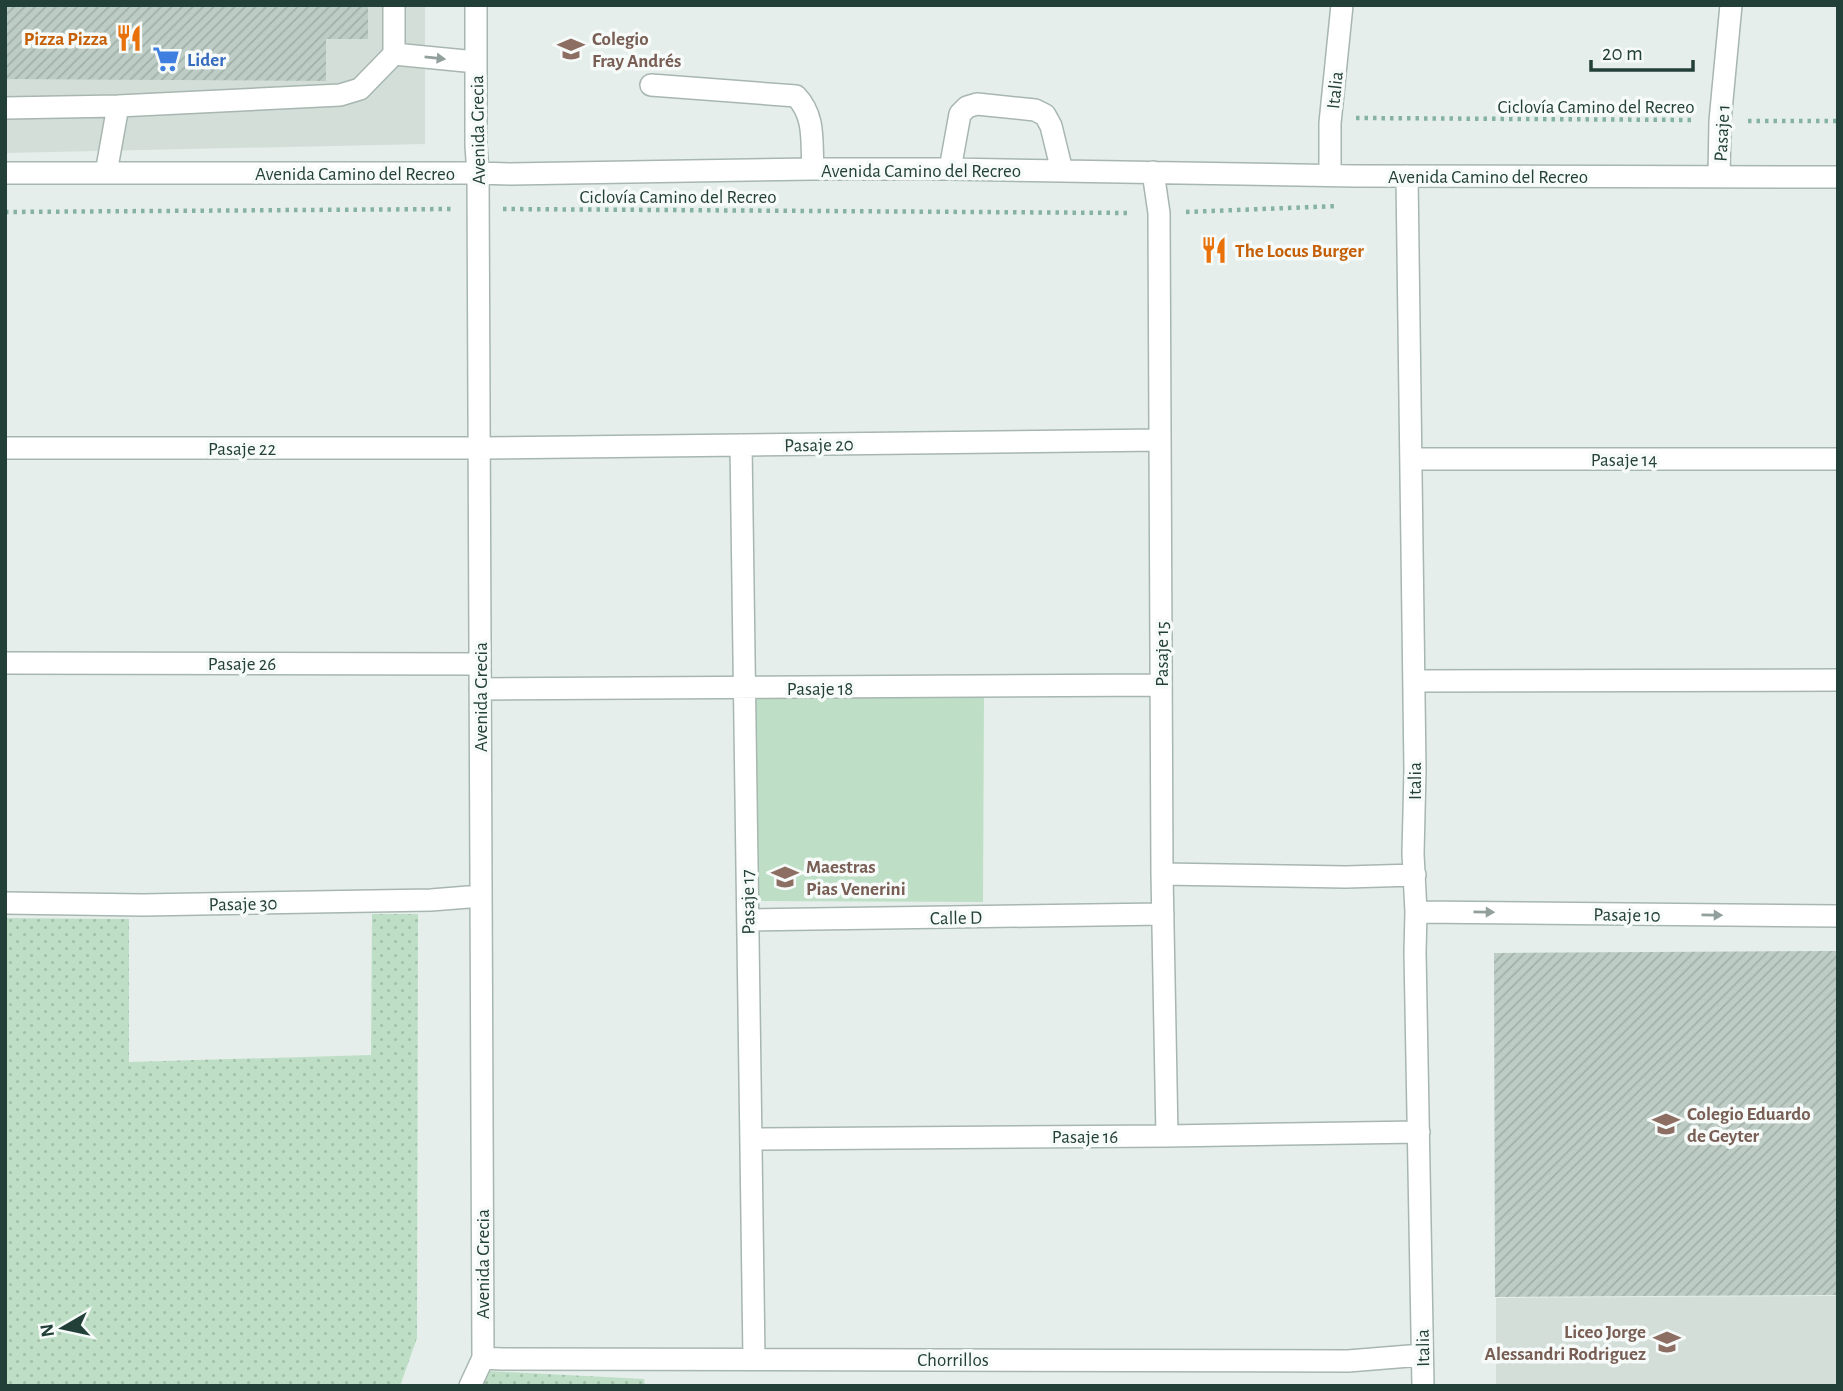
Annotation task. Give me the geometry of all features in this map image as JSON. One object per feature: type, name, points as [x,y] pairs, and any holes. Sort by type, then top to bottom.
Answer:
[{"type":"street","points":[[5,108],[118,106],[340,95],[360,89],[394,54],[394,5]]},
{"type":"street","name":"Avenida Grecia","points":[[470,1386],[483,1357],[477,5]]},
{"type":"street","name":"Italia","points":[[1329,175],[1330,122],[1342,5]]},
{"type":"street","name":"Pasaje 1","points":[[1719,177],[1720,121],[1731,5]]},
{"type":"street","points":[[394,54],[476,62]]},
{"type":"street","points":[[651,85],[796,96],[805,105],[810,118],[813,169]]},
{"type":"street","points":[[950,169],[960,114],[967,107],[976,104],[1035,110],[1045,115],[1051,126],[1062,171]]},
{"type":"street","points":[[106,173],[118,106]]},
{"type":"street","name":"Avenida Camino del Recreo","points":[[5,173],[510,174],[950,169],[1407,176],[1838,177]]},
{"type":"street","name":"Pasaje 15","points":[[1153,172],[1159,213],[1162,874],[1167,1136]]},
{"type":"street","name":"Italia","points":[[1407,176],[1414,681],[1413,854],[1423,1386]]},
{"type":"street","name":"Pasaje 20","points":[[479,448],[1160,440]]},
{"type":"street","name":"Pasaje 17","points":[[741,445],[754,1359]]},
{"type":"street","name":"Pasaje 22","points":[[5,448],[479,448]]},
{"type":"street","name":"Pasaje 14","points":[[1411,459],[1838,458]]},
{"type":"street","name":"Pasaje 26","points":[[5,663],[480,664]]},
{"type":"street","points":[[1414,681],[1838,680]]},
{"type":"street","name":"Pasaje 18","points":[[480,689],[1161,685]]},
{"type":"street","points":[[1162,874],[1346,877],[1415,875]]},
{"type":"street","name":"Pasaje 30","points":[[5,903],[156,905],[431,901],[481,897]]},
{"type":"street","name":"Pasaje 10","points":[[1416,912],[1838,916]]},
{"type":"street","name":"Calle D","points":[[748,920],[1163,914]]},
{"type":"street","name":"Pasaje 16","points":[[751,1139],[1419,1132]]},
{"type":"street","name":"Chorrillos","points":[[483,1357],[1348,1361],[1422,1355]]},
{"type":"path","name":"Ciclovía Camino del Recreo","points":[[1354,118],[1838,121]]},
{"type":"path","name":"Ciclovía Camino del Recreo","points":[[5,212],[478,208],[1159,213],[1351,206]]},
{"type":"shaded area","points":[[5,5],[425,5],[425,144],[5,153]]},
{"type":"shaded area","name":"Liceo Jorge Alessandri Rodriguez","points":[[1838,1296],[1838,1386],[1496,1386],[1496,1298]]},
{"type":"green space","points":[[755,692],[984,693],[983,902],[755,901]]},
{"type":"green space","points":[[372,914],[418,914],[417,1338],[400,1386],[5,1386],[5,918],[129,919],[129,1062],[371,1055]]},
{"type":"green space","points":[[488,1371],[644,1379],[645,1386],[481,1386]]},
{"type":"building","name":"Lider","points":[[5,5],[368,5],[368,39],[326,39],[326,81],[5,79]]},
{"type":"building","name":"Colegio Eduardo de Geyter","points":[[1838,951],[1838,1295],[1495,1297],[1494,953]]},
{"type":"place","name":"Pizza Pizza","points":[[129,38]]},
{"type":"place","name":"Colegio Fray Andrés","points":[[571,49]]},
{"type":"place","name":"Lider","points":[[166,59]]},
{"type":"place","name":"The Locus Burger","points":[[1214,250]]},
{"type":"place","name":"Maestras Pias Venerini","points":[[785,877]]},
{"type":"place","name":"Colegio Eduardo de Geyter","points":[[1666,1124]]},
{"type":"place","name":"Liceo Jorge Alessandri Rodriguez","points":[[1667,1342]]}]
